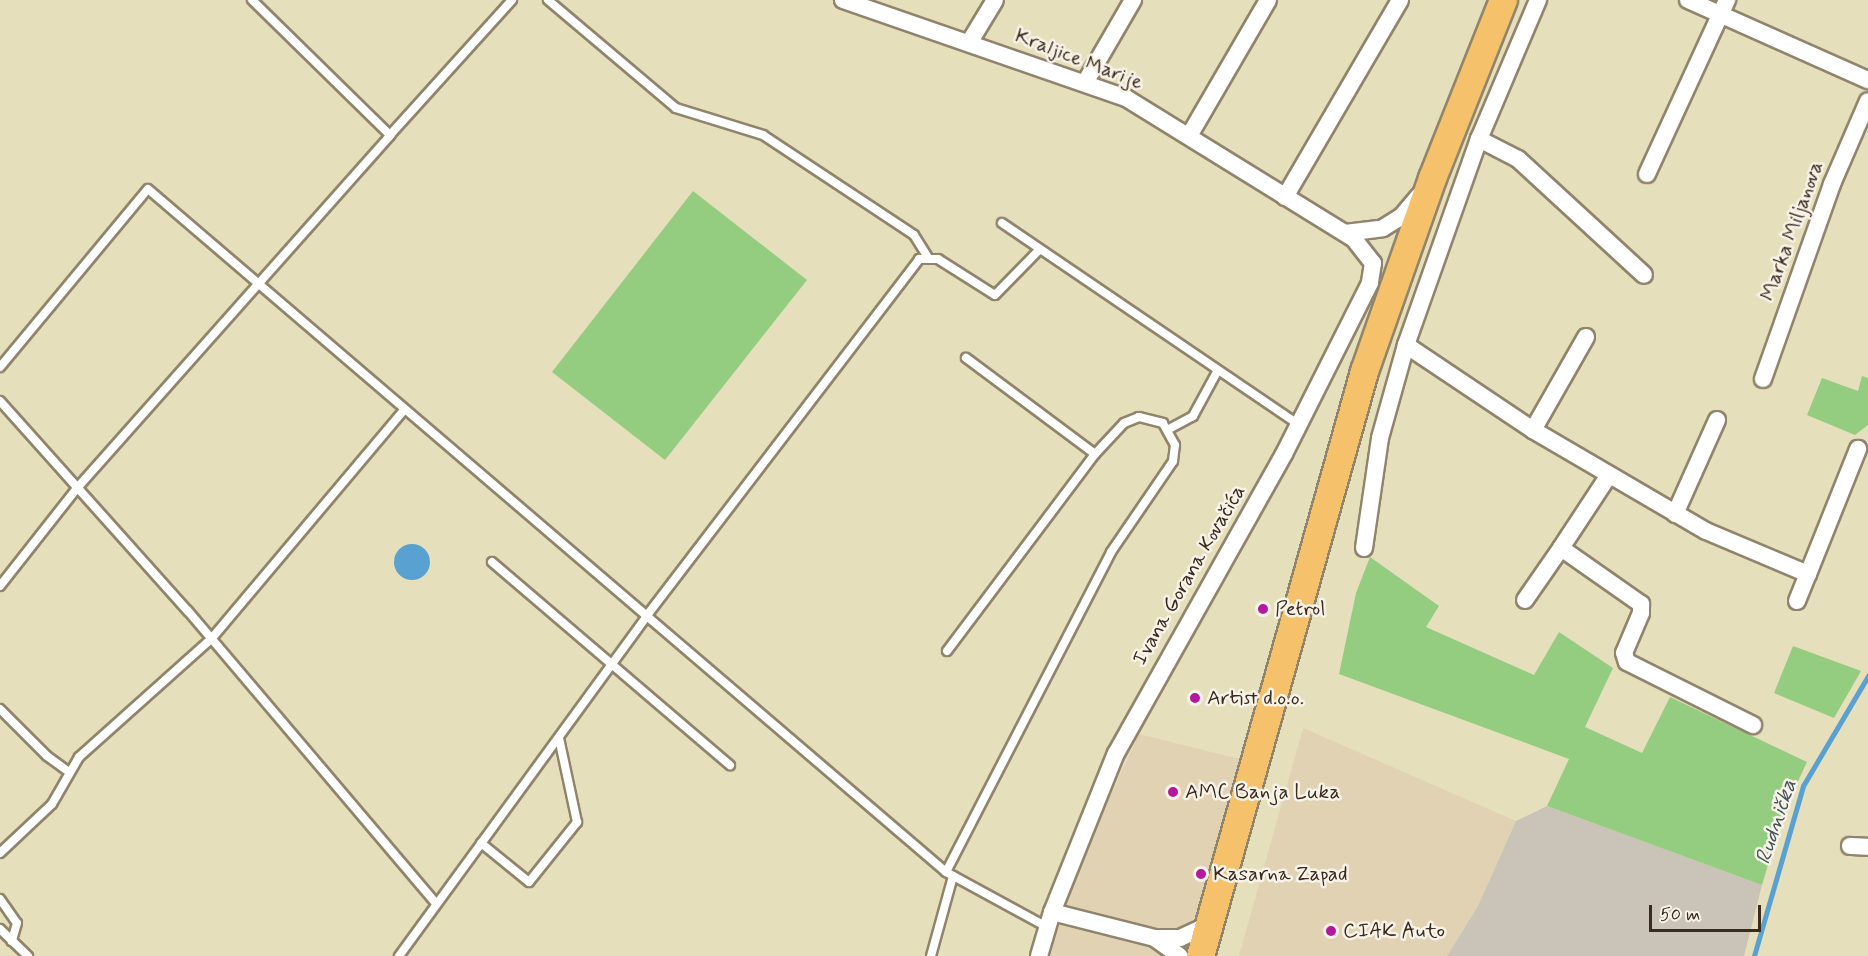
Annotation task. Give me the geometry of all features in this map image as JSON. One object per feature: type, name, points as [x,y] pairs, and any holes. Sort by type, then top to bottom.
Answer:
[{"type":"main road","points":[[1200,956],[1364,371],[1432,178],[1503,0]]},
{"type":"main road","points":[[1215,956],[1402,305],[1518,0]]},
{"type":"street","name":"Kraljice Marije","points":[[843,0],[1086,81],[1126,98],[1343,233]]},
{"type":"street","points":[[969,43],[995,0]]},
{"type":"street","points":[[1086,81],[1133,0]]},
{"type":"street","points":[[1189,136],[1268,0]]},
{"type":"street","points":[[1285,197],[1400,0]]},
{"type":"street","points":[[1364,548],[1380,438],[1406,345],[1479,139],[1539,0]]},
{"type":"street","points":[[1688,0],[1724,7],[1868,80]]},
{"type":"street","points":[[1647,174],[1724,7]]},
{"type":"street","name":"Marka Miljanova","points":[[1763,379],[1832,184],[1868,101]]},
{"type":"street","points":[[1479,139],[1518,159],[1644,275]]},
{"type":"street","points":[[1343,233],[1365,234],[1393,223],[1432,178]]},
{"type":"street","name":"Ivana Gorana Kovačića","points":[[1039,956],[1050,920],[1116,753],[1139,707],[1299,425],[1374,271],[1368,253],[1343,233]]},
{"type":"street","points":[[1533,430],[1586,337]]},
{"type":"street","points":[[1406,345],[1533,430],[1675,514],[1706,531],[1808,574]]},
{"type":"street","points":[[1675,514],[1717,420]]},
{"type":"street","points":[[1797,601],[1858,449]]},
{"type":"street","points":[[1525,600],[1609,474]]},
{"type":"street","points":[[1561,548],[1641,604],[1641,614],[1624,652],[1632,668],[1753,726]]},
{"type":"street","points":[[1850,846],[1868,847]]},
{"type":"street","points":[[1050,920],[1155,938],[1179,938],[1208,925]]},
{"type":"street","points":[[1155,938],[1179,956]]},
{"type":"lane","points":[[252,0],[390,135]]},
{"type":"lane","points":[[0,586],[78,488],[512,0]]},
{"type":"lane","points":[[548,0],[676,108],[763,135],[914,235],[928,257]]},
{"type":"lane","points":[[0,367],[148,189],[404,410],[648,614],[949,874],[1050,920]]},
{"type":"lane","points":[[1002,223],[1299,425]]},
{"type":"lane","points":[[399,956],[648,614],[919,259],[928,257],[938,259],[995,295],[1040,249]]},
{"type":"lane","points":[[966,358],[1095,454]]},
{"type":"lane","points":[[1169,429],[1193,416],[1218,370]]},
{"type":"lane","points":[[0,401],[212,638],[436,903]]},
{"type":"lane","points":[[0,853],[48,809],[80,757],[212,638],[404,410]]},
{"type":"lane","points":[[931,956],[949,874],[1111,552],[1173,461],[1175,445],[1169,429],[1148,417],[1131,419],[1095,454],[946,651]]},
{"type":"lane","points":[[492,562],[730,765]]},
{"type":"lane","points":[[0,709],[47,756],[69,772]]},
{"type":"lane","points":[[481,843],[529,882],[577,822],[559,738]]},
{"type":"lane","points":[[0,899],[16,923],[12,941]]},
{"type":"lane","points":[[0,929],[28,956]]},
{"type":"shaded area","points":[[1303,728],[1516,821],[1478,906],[1447,956],[1239,956]]},
{"type":"shaded area","points":[[1139,734],[1239,759],[1217,852],[1197,915],[1189,925],[1171,934],[1063,909],[1083,855]]},
{"type":"shaded area","points":[[1547,806],[1762,885],[1744,956],[1447,956],[1478,906],[1516,821]]},
{"type":"shaded area","points":[[1055,924],[1147,946],[1166,956],[1047,956]]},
{"type":"green space","points":[[693,191],[807,280],[665,460],[552,372]]},
{"type":"green space","points":[[1862,376],[1868,378],[1868,425],[1855,435],[1807,415],[1822,378],[1858,391]]},
{"type":"green space","points":[[1370,557],[1439,606],[1426,627],[1534,675],[1559,632],[1613,668],[1585,727],[1642,753],[1670,697],[1807,762],[1784,811],[1762,885],[1547,806],[1569,759],[1339,674],[1356,593]]},
{"type":"green space","points":[[1793,646],[1861,671],[1834,718],[1774,693]]},
{"type":"water","points":[[412,544],[425,549],[430,562],[425,575],[412,580],[399,575],[394,562],[399,549]]},
{"type":"waterway","name":"Rudnička","points":[[1754,956],[1803,786],[1868,676]]},
{"type":"place","name":"Petrol","points":[[1263,609]]},
{"type":"place","name":"Artist d.o.o.","points":[[1195,698]]},
{"type":"place","name":"AMC Banja Luka","points":[[1173,792]]},
{"type":"place","name":"Kasarna Zapad","points":[[1201,874]]},
{"type":"place","name":"CIAK Auto","points":[[1331,931]]}]
